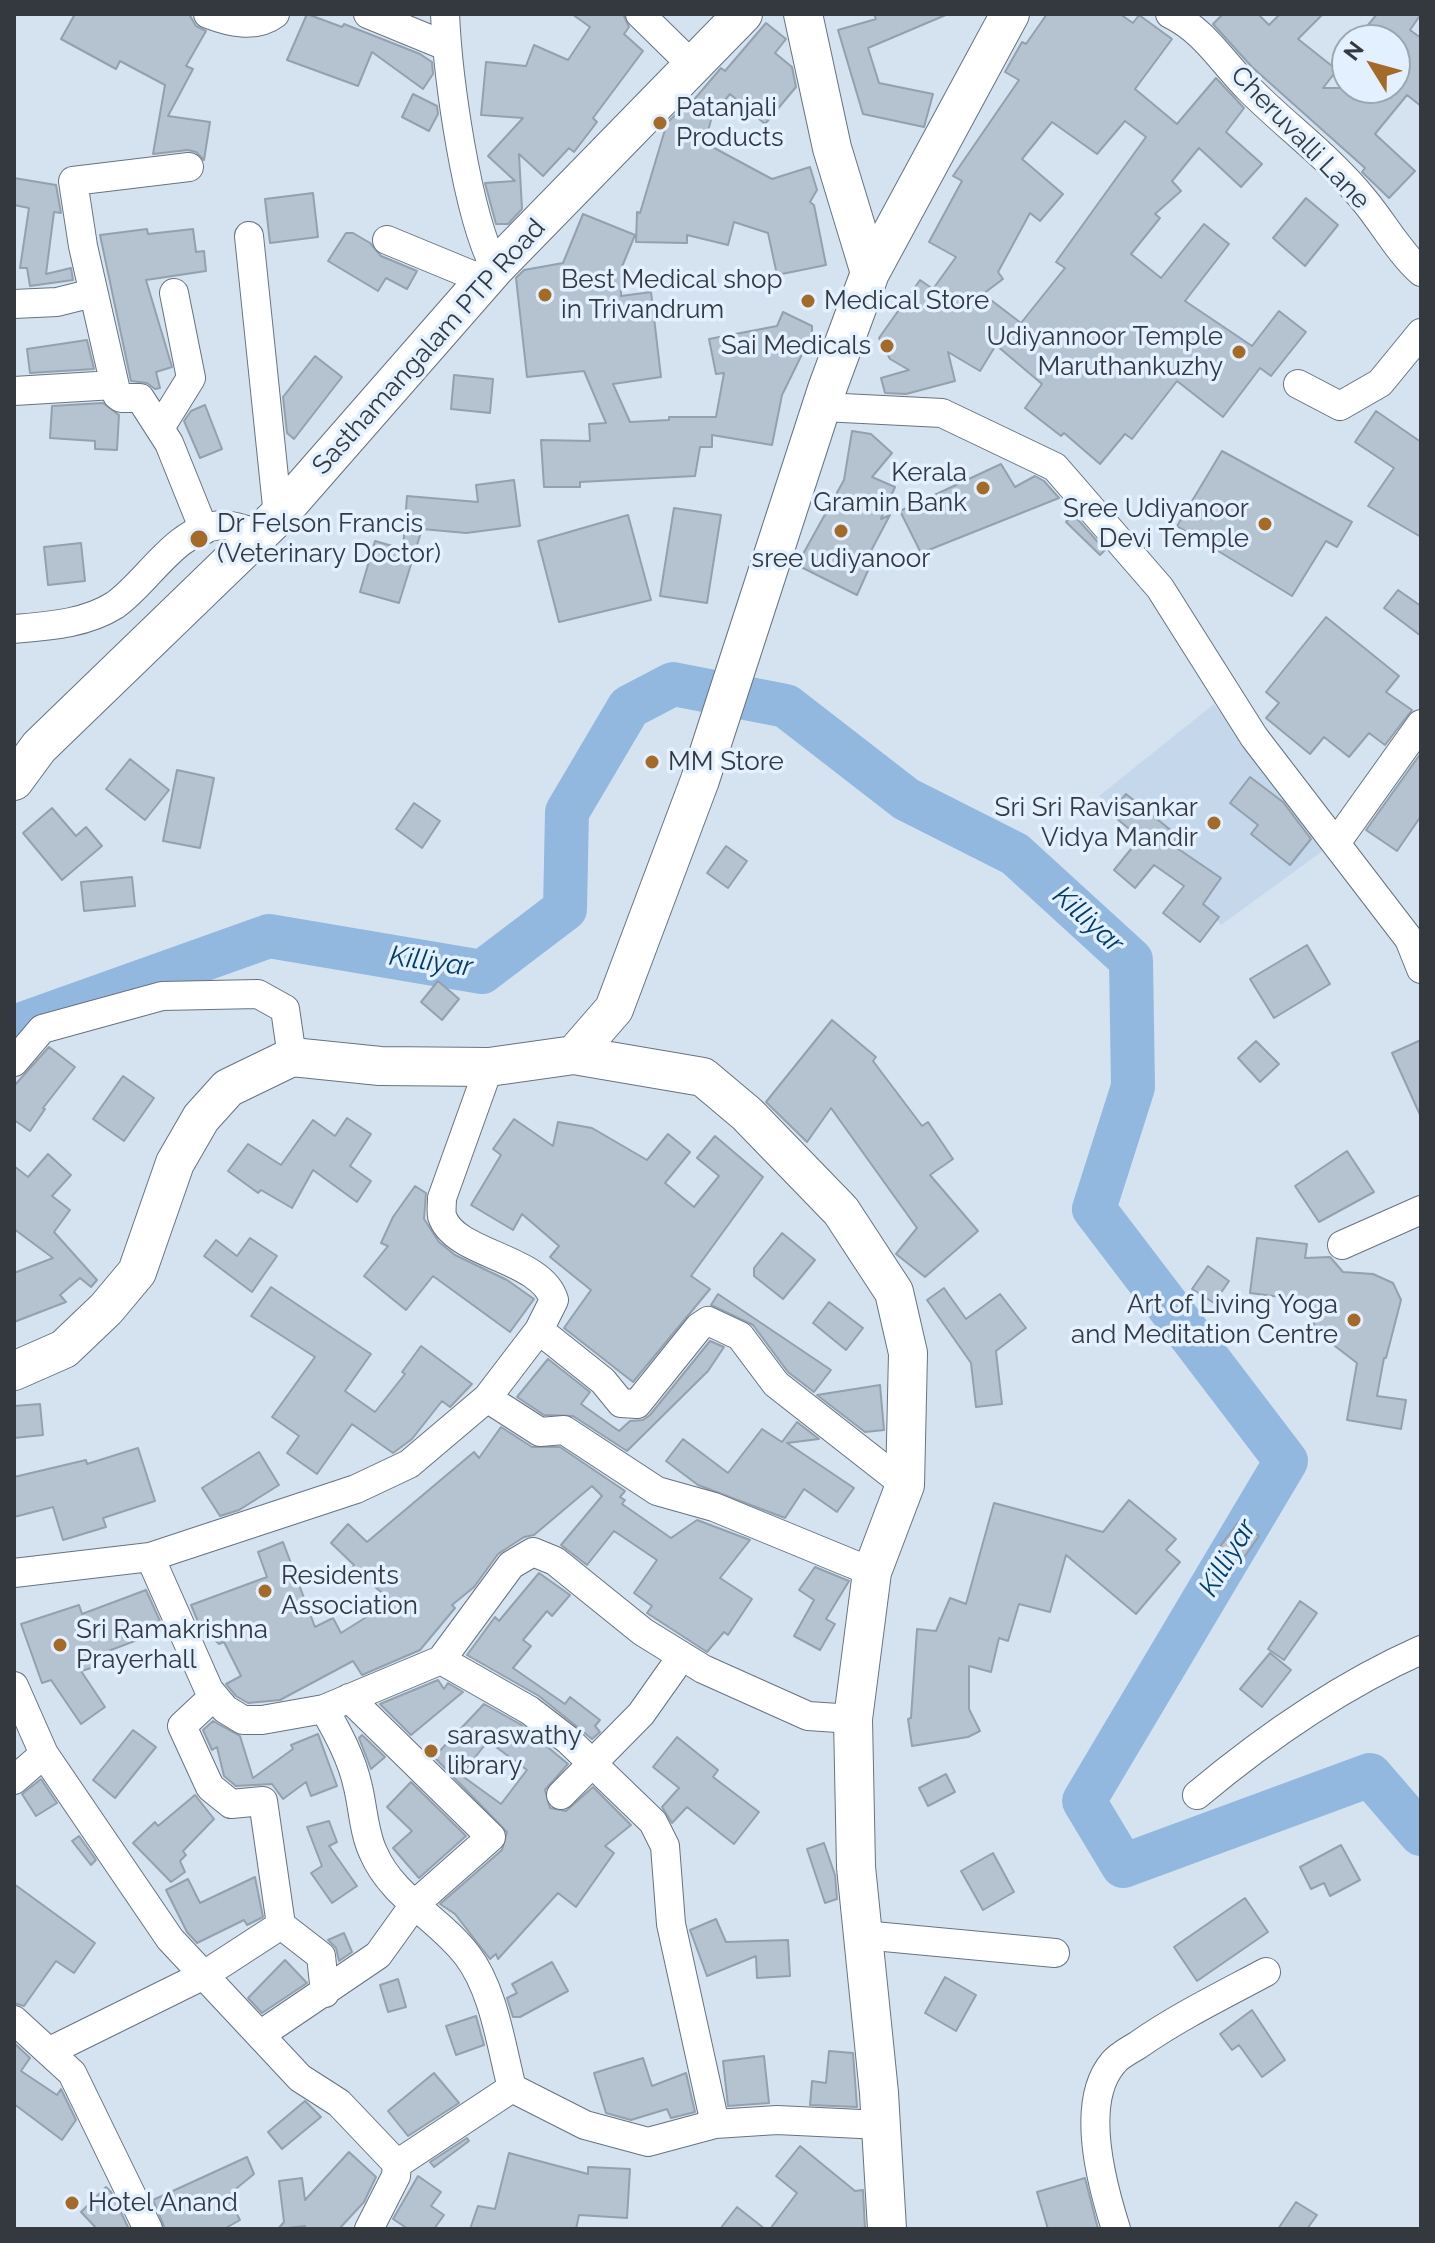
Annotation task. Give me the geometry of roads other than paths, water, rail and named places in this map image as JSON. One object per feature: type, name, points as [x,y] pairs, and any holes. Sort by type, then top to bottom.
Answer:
[{"type":"main road","name":"Sasthamangalam PTP Road","points":[[14,781],[39,747],[267,525],[489,274],[743,14]]},
{"type":"main road","points":[[803,14],[832,148],[870,273]]},
{"type":"main road","points":[[574,1055],[614,1009],[700,780],[870,273],[1010,14]]},
{"type":"main road","points":[[14,1371],[64,1349],[106,1309],[137,1272],[175,1163],[201,1118],[228,1088],[292,1057],[380,1066],[489,1067],[574,1055],[703,1077],[757,1124],[841,1211],[894,1292],[908,1353],[905,1485],[872,1572],[853,1719],[856,1867],[881,2125],[887,2229]]},
{"type":"street","points":[[208,14],[232,24],[267,19],[275,14]]},
{"type":"street","points":[[368,14],[446,46]]},
{"type":"street","points":[[445,14],[446,46],[489,274]]},
{"type":"street","points":[[640,14],[693,66]]},
{"type":"street","name":"Cheruvalli Lane","points":[[1170,14],[1194,26],[1249,88],[1326,159],[1365,200],[1403,256],[1421,272]]},
{"type":"street","points":[[189,167],[73,181],[93,293],[114,385],[121,398],[140,398],[160,428],[204,530]]},
{"type":"street","points":[[14,629],[52,626],[89,617],[115,604],[179,543],[204,530],[222,525],[267,525],[249,236]]},
{"type":"street","points":[[387,240],[489,274]]},
{"type":"street","points":[[14,304],[57,302],[93,293]]},
{"type":"street","points":[[160,428],[191,378],[174,293]]},
{"type":"street","points":[[1298,384],[1340,406],[1380,383],[1421,333]]},
{"type":"street","points":[[14,391],[114,385]]},
{"type":"street","points":[[823,407],[942,413],[1055,467],[1160,588],[1254,737],[1336,843],[1415,935],[1421,969]]},
{"type":"street","points":[[1336,843],[1421,724]]},
{"type":"street","points":[[14,1062],[42,1029],[162,996],[258,994],[285,1009],[292,1057]]},
{"type":"street","points":[[14,1573],[150,1557],[356,1489],[409,1464],[487,1398],[539,1330],[554,1300],[551,1291],[527,1272],[454,1233],[442,1217],[442,1198],[489,1067]]},
{"type":"street","points":[[1342,1245],[1421,1210]]},
{"type":"street","points":[[539,1330],[603,1381],[621,1403],[628,1405],[637,1404],[699,1327],[708,1321],[740,1336],[776,1384],[905,1485]]},
{"type":"street","points":[[487,1398],[540,1432],[564,1430],[657,1491],[714,1507],[872,1572]]},
{"type":"street","points":[[150,1557],[214,1696],[225,1709],[243,1720],[336,1703],[441,1660],[511,1565],[533,1552],[555,1561],[632,1624],[682,1656],[764,1699],[808,1716],[853,1719]]},
{"type":"street","points":[[1197,1795],[1241,1758],[1322,1703],[1387,1665],[1421,1650]]},
{"type":"street","points":[[561,1795],[641,1714],[682,1656]]},
{"type":"street","points":[[441,1660],[529,1710],[591,1762],[653,1822],[665,1846],[671,1924],[715,2124]]},
{"type":"street","points":[[14,1686],[44,1754],[170,1939],[300,2078],[339,2103],[397,2164],[396,2176],[369,2229]]},
{"type":"street","points":[[214,1696],[182,1726],[210,1787],[231,1804],[263,1801],[281,1925],[321,1956],[325,1993]]},
{"type":"street","points":[[260,2035],[378,1955],[414,1905],[491,1837],[466,1810],[336,1703]]},
{"type":"street","points":[[336,1703],[339,1735],[357,1783],[372,1852],[387,1875],[414,1905],[470,1958],[491,2011],[512,2088],[585,2125],[648,2142],[715,2124],[777,2120],[881,2125]]},
{"type":"street","points":[[14,1780],[44,1754]]},
{"type":"street","points":[[52,2050],[204,1975],[281,1925]]},
{"type":"street","points":[[863,1935],[1055,1953]]},
{"type":"street","points":[[1116,2229],[1099,2175],[1096,2119],[1098,2094],[1113,2063],[1153,2035],[1266,1972]]},
{"type":"street","points":[[14,2020],[52,2050],[72,2073],[148,2229]]},
{"type":"street","points":[[397,2164],[512,2088]]},
{"type":"waterway","name":"Killiyar","points":[[14,1027],[269,936],[482,972],[565,909],[567,812],[629,707],[673,684],[786,706],[906,799],[1015,854],[1131,960],[1133,1087],[1094,1209],[1286,1461],[1084,1801],[1123,1866],[1370,1775],[1421,1834]]},
{"type":"place","name":"Patanjali Products","points":[[660,123]]},
{"type":"place","name":"Best Medical shop in Trivandrum","points":[[545,295]]},
{"type":"place","name":"Medical Store","points":[[808,301]]},
{"type":"place","name":"Sai Medicals","points":[[887,346]]},
{"type":"place","name":"Udiyannoor Temple Maruthankuzhy","points":[[1239,352]]},
{"type":"place","name":"Kerala Gramin Bank","points":[[983,488]]},
{"type":"place","name":"Sree Udiyanoor Devi Temple","points":[[1265,524]]},
{"type":"place","name":"sree udiyanoor","points":[[841,531]]},
{"type":"place","name":"Dr Felson Francis (Veterinary Doctor)","points":[[199,539]]},
{"type":"place","name":"MM Store","points":[[652,762]]},
{"type":"place","name":"Sri Sri Ravisankar Vidya Mandir","points":[[1214,823]]},
{"type":"place","name":"Art of Living Yoga and Meditation Centre","points":[[1354,1320]]},
{"type":"place","name":"Residents Association","points":[[265,1591]]},
{"type":"place","name":"Sri Ramakrishna Prayerhall","points":[[60,1645]]},
{"type":"place","name":"saraswathy library","points":[[431,1751]]},
{"type":"place","name":"Hotel Anand","points":[[72,2203]]}]
